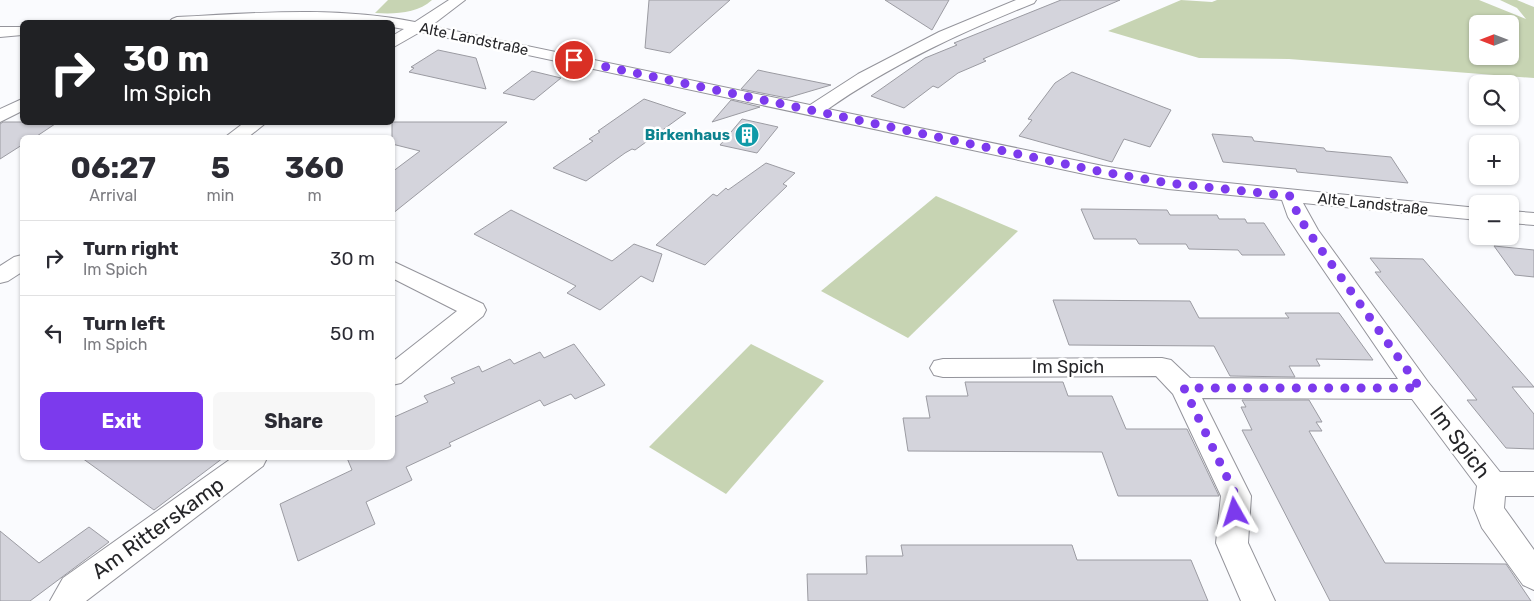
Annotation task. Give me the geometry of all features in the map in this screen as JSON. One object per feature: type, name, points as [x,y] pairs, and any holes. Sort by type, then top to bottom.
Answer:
[{"type":"street","points":[[395,41],[458,0]]},
{"type":"street","points":[[813,111],[852,83],[925,45],[1029,0]]},
{"type":"street","name":"Alte Landstraße","points":[[238,20],[330,17],[368,20]]},
{"type":"street","name":"Alte Landstraße","points":[[395,23],[1103,172],[1168,183],[1469,213]]},
{"type":"street","points":[[0,32],[20,31]]},
{"type":"street","points":[[0,117],[20,105]]},
{"type":"street","points":[[238,135],[253,125]]},
{"type":"street","name":"Im Spich","points":[[1290,196],[1299,217],[1310,234],[1420,388],[1492,484],[1489,508],[1493,519],[1534,575]]},
{"type":"street","points":[[1519,218],[1534,219]]},
{"type":"street","points":[[0,276],[20,263]]},
{"type":"street","points":[[395,270],[474,310],[395,374]]},
{"type":"street","name":"Im Spich","points":[[943,368],[1162,367],[1184,388],[1236,496],[1232,544],[1258,601]]},
{"type":"street","name":"Im Spich","points":[[1184,388],[1420,388]]},
{"type":"street","name":"Am Ritterskamp","points":[[67,601],[75,589],[250,460]]},
{"type":"street","points":[[1492,484],[1534,484]]},
{"type":"green space","points":[[388,0],[432,0],[412,11],[375,13]]},
{"type":"green space","points":[[1181,0],[1212,2],[1217,0],[1479,0],[1516,15],[1469,15],[1469,65],[1519,65],[1519,16],[1526,19],[1517,8],[1500,0],[1517,0],[1534,7],[1534,78],[1519,77],[1519,75],[1495,75],[1289,59],[1199,58],[1108,31]]},
{"type":"green space","points":[[936,196],[1018,231],[908,338],[821,291]]},
{"type":"green space","points":[[751,344],[824,381],[726,494],[649,447]]},
{"type":"building","points":[[649,0],[730,0],[670,53],[645,48]]},
{"type":"building","points":[[885,0],[949,0],[932,30]]},
{"type":"building","points":[[1061,0],[1120,0],[983,59],[986,61],[958,73],[938,88],[933,86],[904,108],[871,96],[925,58],[957,45],[954,43]]},
{"type":"building","points":[[438,50],[476,58],[486,89],[409,72],[414,68],[411,67]]},
{"type":"building","points":[[758,70],[831,85],[787,98],[741,89]]},
{"type":"building","points":[[532,71],[561,78],[534,100],[503,93]]},
{"type":"building","points":[[1072,72],[1171,110],[1150,147],[1124,139],[1112,162],[1019,136],[1032,120],[1028,119],[1055,83]]},
{"type":"building","points":[[644,99],[686,113],[635,150],[632,149],[625,153],[586,181],[553,168],[593,141],[589,139],[600,132],[598,131]]},
{"type":"building","points":[[731,100],[760,107],[712,122]]},
{"type":"building","points":[[742,119],[778,127],[757,153],[720,145]]},
{"type":"building","points":[[3,122],[20,122],[20,125],[54,125],[38,135],[20,135],[20,146],[0,159],[0,124]]},
{"type":"building","points":[[395,122],[507,122],[395,212],[395,170],[420,151],[395,145],[395,135],[392,135],[392,125],[395,125]]},
{"type":"building","points":[[1212,134],[1252,137],[1254,141],[1324,148],[1326,151],[1391,157],[1408,183],[1297,172],[1296,169],[1223,162]]},
{"type":"building","points":[[766,163],[795,173],[783,184],[787,186],[705,265],[656,245],[713,194],[717,196],[726,188],[728,190]]},
{"type":"building","points":[[1081,209],[1167,210],[1170,215],[1217,215],[1219,219],[1245,219],[1247,223],[1264,223],[1285,255],[1242,255],[1238,250],[1189,249],[1186,244],[1139,244],[1136,239],[1094,239]]},
{"type":"building","points":[[511,210],[612,261],[634,244],[662,254],[653,282],[641,276],[600,310],[567,293],[576,286],[474,234]]},
{"type":"building","points":[[1494,246],[1534,250],[1534,277],[1515,275]]},
{"type":"building","points":[[1370,258],[1423,259],[1534,387],[1512,387],[1534,414],[1534,449],[1506,448],[1467,400],[1477,400],[1375,272],[1381,272]]},
{"type":"building","points":[[1053,300],[1190,301],[1199,318],[1289,318],[1285,313],[1339,313],[1373,360],[1316,359],[1320,366],[1289,366],[1295,377],[1230,376],[1214,346],[1069,345]]},
{"type":"building","points":[[574,344],[605,385],[575,399],[571,394],[544,406],[540,400],[449,443],[451,446],[406,467],[412,480],[366,502],[375,524],[298,561],[280,504],[352,470],[348,460],[395,460],[395,417],[428,402],[424,396],[455,383],[451,378],[479,366],[482,372],[510,359],[514,364],[540,352],[544,358]]},
{"type":"building","points":[[965,382],[1063,382],[1068,396],[1112,396],[1126,429],[1187,429],[1219,496],[1118,496],[1102,452],[908,451],[903,418],[930,418],[926,396],[968,396]]},
{"type":"building","points":[[1242,400],[1309,400],[1322,422],[1316,422],[1322,431],[1309,431],[1385,563],[1506,564],[1531,601],[1330,601],[1242,430],[1252,430],[1241,407],[1246,407]]},
{"type":"building","points":[[85,460],[220,460],[154,510]]},
{"type":"building","points":[[89,527],[109,542],[30,601],[0,601],[0,531],[39,563]]},
{"type":"building","points":[[901,545],[1072,545],[1077,560],[1191,560],[1208,601],[808,601],[807,574],[867,574],[866,556],[903,556]]},
{"type":"place","name":"Birkenhaus","points":[[747,135]]},
{"type":"route","points":[[574,60],[1103,172],[1168,183],[1290,196],[1299,217],[1310,234],[1420,388],[1184,388],[1236,496],[1235,512]]}]
